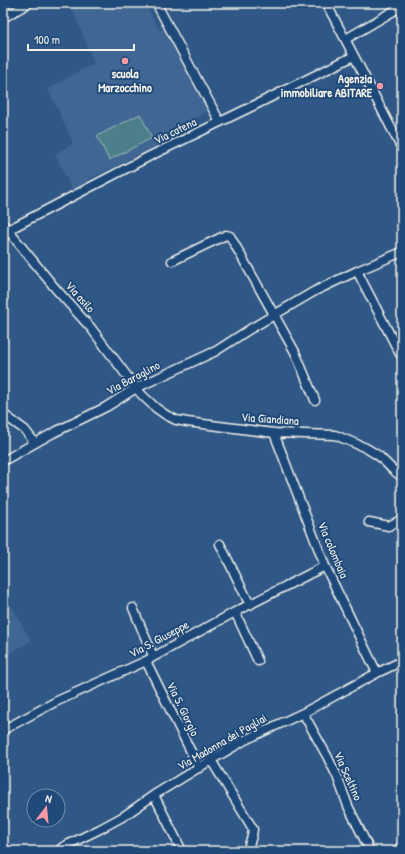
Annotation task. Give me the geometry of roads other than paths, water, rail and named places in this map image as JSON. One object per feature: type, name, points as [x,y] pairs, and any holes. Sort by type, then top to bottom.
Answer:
[{"type":"street","points":[[3,18],[29,3]]},
{"type":"street","points":[[156,3],[220,122]]},
{"type":"street","points":[[326,3],[402,149]]},
{"type":"street","points":[[346,39],[402,6]]},
{"type":"street","name":"Via catena","points":[[5,227],[354,56]]},
{"type":"street","name":"Via asilo","points":[[5,227],[55,288],[91,328],[136,388]]},
{"type":"street","points":[[172,261],[226,235],[230,236],[295,352],[315,400]]},
{"type":"street","name":"Via Baraglino","points":[[3,461],[92,414],[136,388],[216,351],[315,291],[402,252]]},
{"type":"street","points":[[357,271],[400,354]]},
{"type":"street","name":"Via Giandiana","points":[[136,388],[156,408],[176,420],[274,433],[335,435],[366,448],[379,456],[393,470],[402,476]]},
{"type":"street","points":[[3,414],[25,430],[35,443]]},
{"type":"street","name":"Via colombaia","points":[[274,433],[325,566],[377,673]]},
{"type":"street","points":[[369,522],[389,526],[402,519]]},
{"type":"street","points":[[220,544],[250,605]]},
{"type":"street","name":"Via S. Giuseppe","points":[[3,730],[55,702],[146,661],[235,612],[325,566]]},
{"type":"street","points":[[133,608],[153,656]]},
{"type":"street","points":[[235,612],[258,661]]},
{"type":"street","name":"Via S. Giorgio","points":[[146,661],[199,768]]},
{"type":"street","name":"Via Madonna dei Pagliai","points":[[58,851],[124,816],[154,795],[245,740],[303,713],[402,661]]},
{"type":"street","name":"Via Sceltino","points":[[303,713],[337,776],[348,806],[370,851]]},
{"type":"street","points":[[210,760],[253,829],[247,851]]},
{"type":"street","points":[[154,795],[182,851]]},
{"type":"street","points":[[395,851],[402,846]]},
{"type":"place","name":"scuola Marzocchino","points":[[125,61]]},
{"type":"place","name":"Agenzia immobiliare ABITARE","points":[[380,86]]}]
